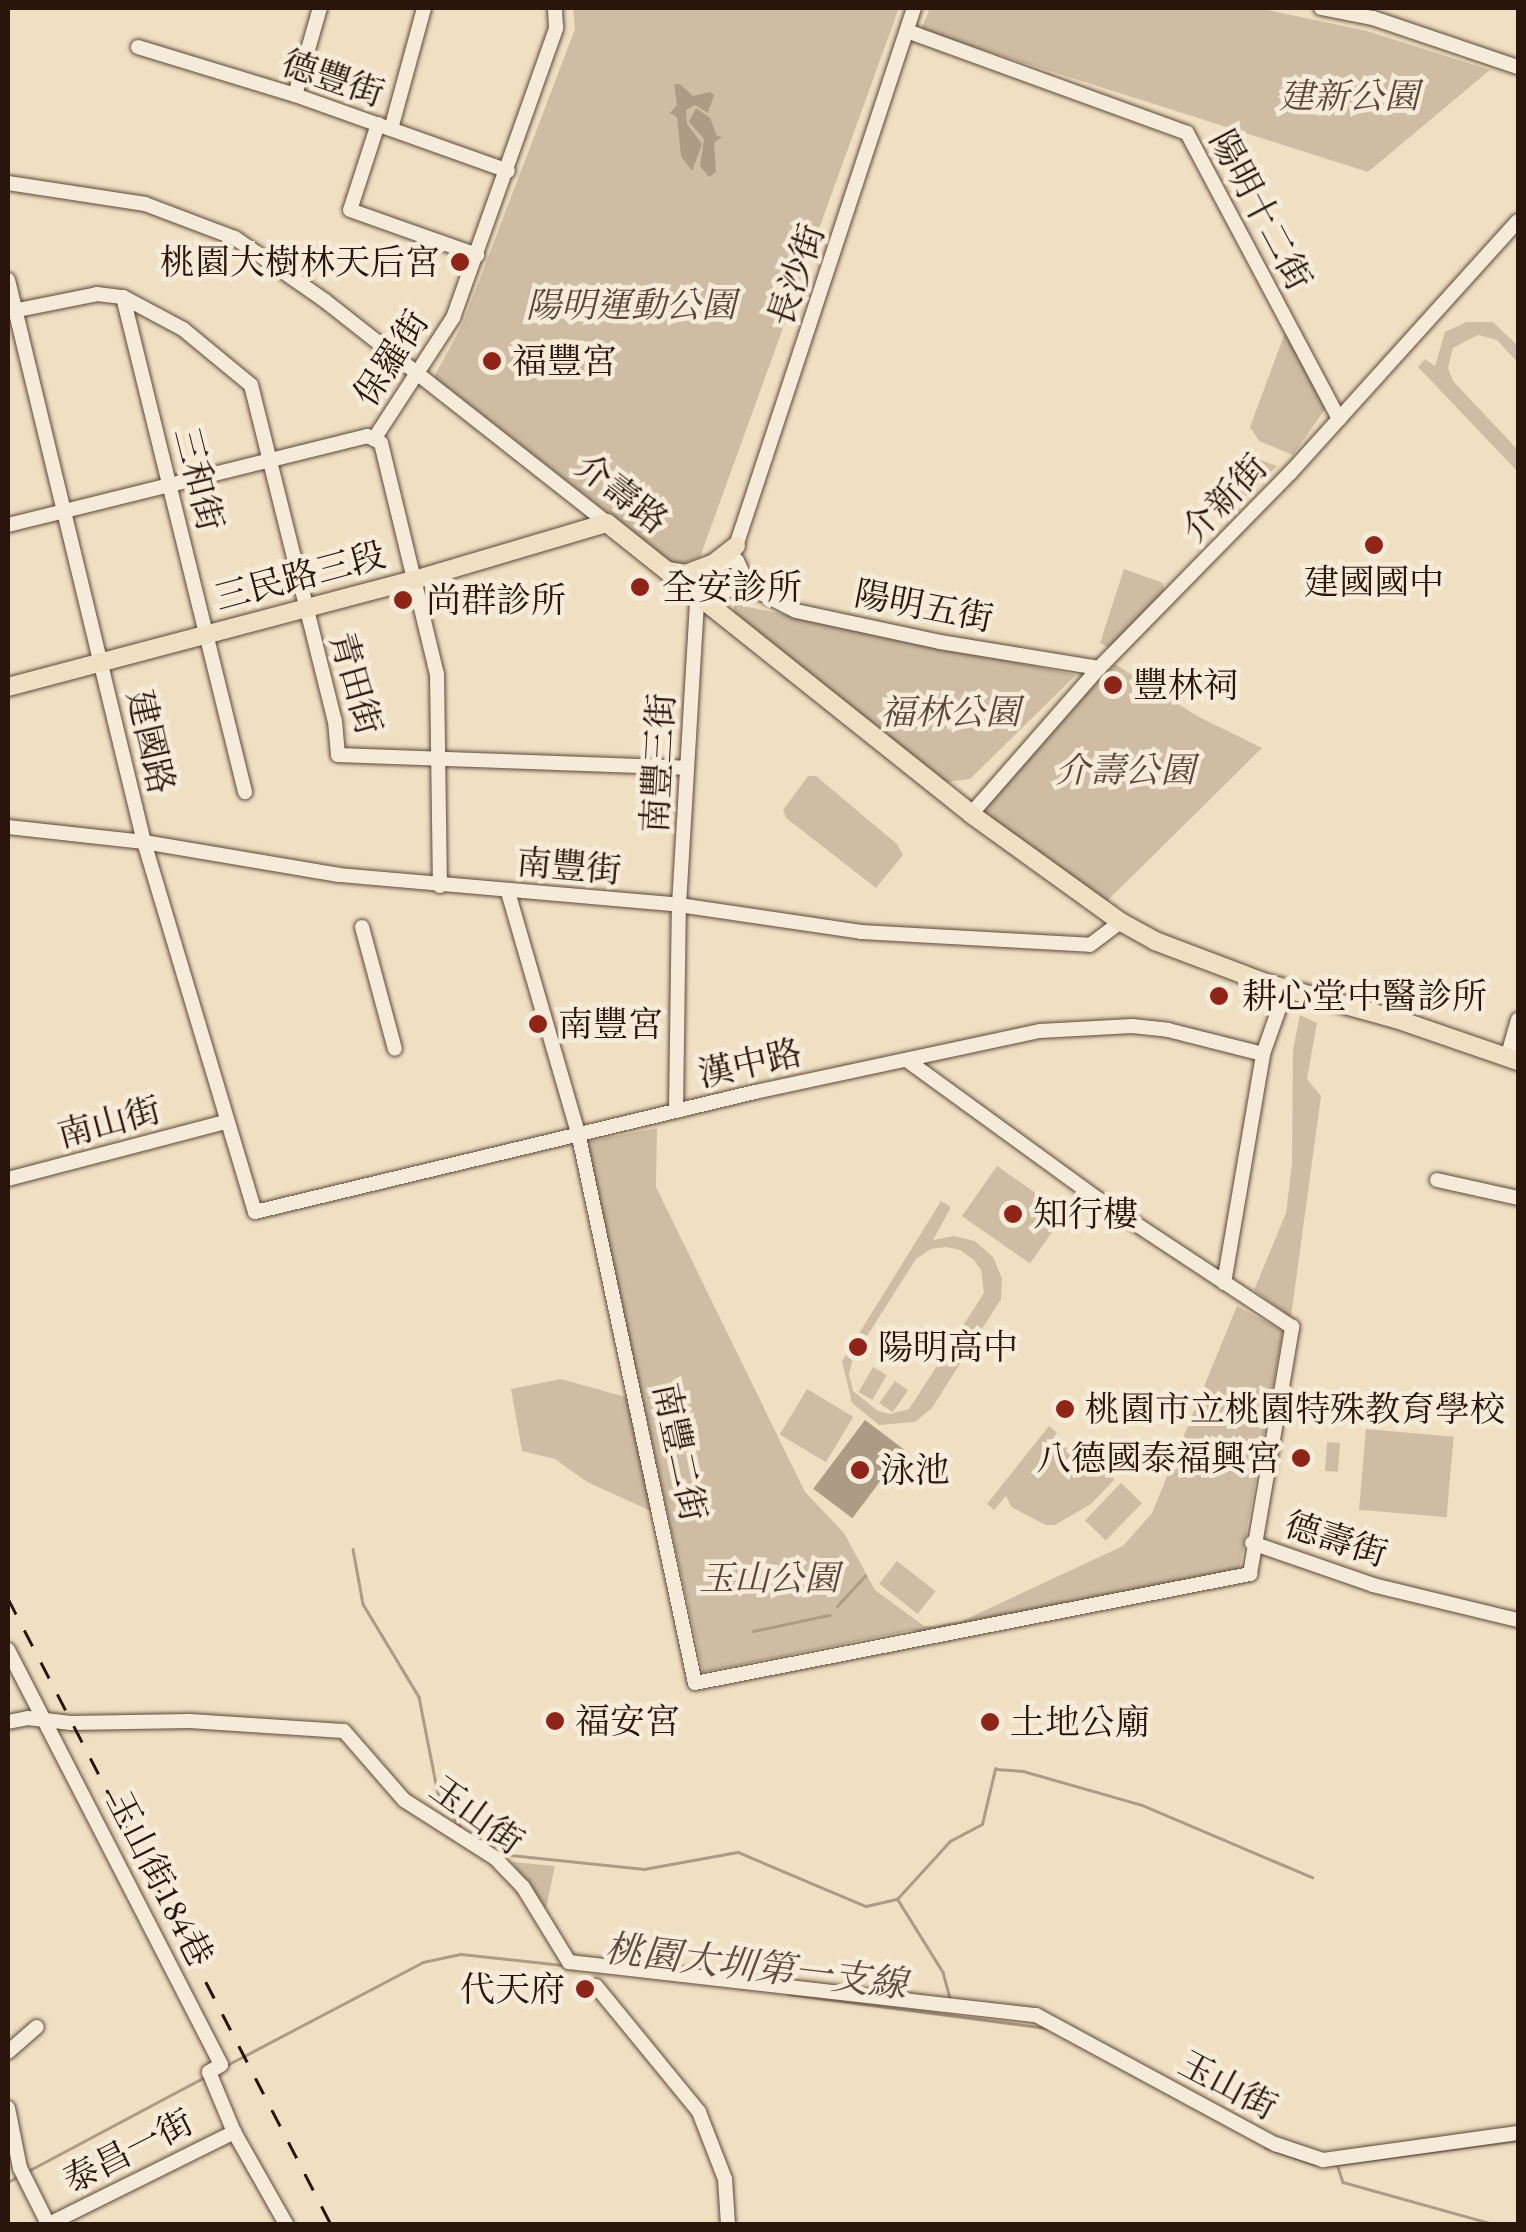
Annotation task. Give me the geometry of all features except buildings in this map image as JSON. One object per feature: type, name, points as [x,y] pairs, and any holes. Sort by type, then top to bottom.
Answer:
[{"type":"main road","name":"介壽路","points":[[607,523],[971,814],[1121,922],[1155,940],[1286,989],[1396,1020],[1513,1060]]},
{"type":"main road","name":"三民路三段","points":[[8,688],[414,580],[607,523]]},
{"type":"main road","points":[[669,571],[686,574],[733,553]]},
{"type":"street","points":[[295,95],[320,8]]},
{"type":"street","points":[[424,8],[385,127],[350,210],[477,255]]},
{"type":"street","name":"保羅街","points":[[8,525],[170,488],[367,436],[374,440],[453,318],[556,28],[555,8]]},
{"type":"street","name":"長沙街","points":[[720,589],[715,570],[733,553],[914,8]]},
{"type":"street","points":[[1321,8],[1373,18],[1518,67]]},
{"type":"street","name":"陽明十二街","points":[[907,31],[1187,133],[1339,420]]},
{"type":"street","name":"德豐街","points":[[138,48],[295,95],[508,171]]},
{"type":"street","name":"介壽路","points":[[8,183],[145,204],[217,228],[324,300],[607,523]]},
{"type":"street","name":"介新街","points":[[971,814],[1099,668],[1339,420],[1518,221]]},
{"type":"street","name":"建國路","points":[[8,280],[11,312],[65,514],[144,842],[254,1212]]},
{"type":"street","name":"青田街","points":[[11,312],[96,294],[123,297],[183,329],[251,386],[335,721],[338,755],[688,768]]},
{"type":"street","name":"三和街","points":[[123,297],[245,792]]},
{"type":"street","points":[[374,440],[380,442],[437,674],[440,886]]},
{"type":"street","points":[[697,598],[720,589],[732,591],[743,584],[742,566],[733,553]]},
{"type":"street","name":"陽明五街","points":[[743,584],[796,611],[940,642],[1099,668]]},
{"type":"street","name":"南豐三街","points":[[676,1111],[679,906],[697,598]]},
{"type":"street","name":"南豐街","points":[[8,826],[144,842],[326,873],[679,906],[861,932],[1032,944],[1090,944],[1121,922]]},
{"type":"street","name":"南豐二街","points":[[508,892],[579,1137],[695,1682],[1250,1574],[1252,1542]]},
{"type":"street","points":[[362,927],[395,1049]]},
{"type":"street","points":[[1224,1283],[1263,1054],[1286,989]]},
{"type":"street","points":[[1513,1060],[1518,1020]]},
{"type":"street","name":"漢中路","points":[[254,1212],[676,1111],[1040,1031],[1084,1027],[1168,1030],[1263,1054]]},
{"type":"street","name":"德壽街","points":[[908,1061],[1019,1144],[1292,1328],[1252,1542],[1373,1585],[1518,1620]]},
{"type":"street","name":"南山街","points":[[8,1179],[226,1122]]},
{"type":"street","points":[[1436,1180],[1518,1198]]},
{"type":"street","name":"玉山街184巷","points":[[8,1650],[213,2049],[214,2072],[234,2132],[286,2224]]},
{"type":"street","name":"玉山街","points":[[8,1722],[189,1721],[344,1730],[404,1800],[495,1858],[523,1888],[569,1962],[1036,2015],[1274,2144],[1323,2160],[1518,2133]]},
{"type":"street","points":[[596,1986],[699,2112],[725,2179],[728,2224]]},
{"type":"street","points":[[8,2052],[37,2027]]},
{"type":"street","points":[[8,2108],[23,2174],[48,2224]]},
{"type":"street","name":"泰昌一街","points":[[48,2224],[234,2132]]},
{"type":"green space","name":"陽明運動公園","points":[[573,8],[899,8],[700,557],[676,566],[434,377],[463,323],[575,29]]},
{"type":"green space","name":"建新公園","points":[[930,8],[1258,8],[1367,31],[1490,70],[1368,172],[921,30]]},
{"type":"green space","points":[[1466,322],[1493,322],[1518,346],[1518,363],[1497,340],[1478,335],[1453,348],[1448,368],[1453,381],[1518,450],[1518,472],[1418,367],[1425,359],[1435,366],[1445,332]]},
{"type":"green space","points":[[1286,330],[1328,405],[1293,455],[1259,441],[1250,427]]},
{"type":"green space","points":[[1242,453],[1277,466],[1223,519]]},
{"type":"green space","points":[[1124,569],[1163,583],[1164,591],[1109,648],[1100,643]]},
{"type":"green space","name":"福林公園","points":[[734,604],[1076,675],[970,779],[940,783],[733,624]]},
{"type":"green space","name":"介壽公園","points":[[1115,664],[1197,716],[1262,748],[1104,904],[971,808]]},
{"type":"green space","points":[[808,776],[816,776],[897,844],[903,855],[876,888],[786,818],[783,810]]},
{"type":"green space","points":[[1300,1015],[1317,1023],[1307,1079],[1321,1096],[1291,1317],[1254,1290],[1286,1213],[1292,1164],[1293,1050]]},
{"type":"green space","name":"玉山公園","points":[[657,1128],[656,1187],[805,1492],[844,1533],[875,1590],[924,1626],[934,1626],[962,1621],[1123,1546],[1152,1513],[1237,1306],[1283,1331],[1239,1571],[923,1635],[912,1630],[703,1672],[585,1142]]},
{"type":"green space","name":"知行樓","points":[[997,1166],[1065,1214],[1030,1264],[962,1216]]},
{"type":"green space","points":[[941,1201],[951,1207],[933,1240],[954,1236],[975,1241],[993,1257],[1002,1278],[1001,1299],[932,1408],[915,1422],[879,1425],[852,1403],[842,1361]],"holes":[[[931,1249],[960,1250],[981,1270],[984,1293],[909,1409],[890,1414],[878,1411],[853,1391],[849,1374],[853,1358],[916,1259]]]},
{"type":"green space","points":[[873,1367],[887,1375],[872,1400],[858,1392]]},
{"type":"green space","points":[[561,1379],[633,1399],[653,1512],[587,1482],[555,1459],[522,1451],[511,1389]]},
{"type":"green space","points":[[895,1381],[908,1390],[893,1412],[880,1403]]},
{"type":"green space","points":[[807,1389],[853,1417],[826,1462],[780,1434]]},
{"type":"green space","points":[[1049,1426],[1057,1433],[1050,1443],[1105,1459],[1114,1480],[1091,1504],[1055,1525],[1046,1525],[1011,1507],[1006,1496],[994,1510],[987,1504]]},
{"type":"green space","points":[[1366,1429],[1454,1437],[1447,1517],[1359,1510]]},
{"type":"green space","points":[[1327,1442],[1340,1443],[1338,1472],[1325,1471]]},
{"type":"green space","points":[[1121,1483],[1142,1503],[1106,1541],[1085,1520]]},
{"type":"green space","points":[[897,1561],[936,1591],[918,1614],[879,1584]]},
{"type":"green space","points":[[512,1862],[555,1866],[546,1908]]},
{"type":"shaded area","points":[[674,84],[680,84],[693,96],[710,92],[714,95],[708,113],[695,105],[686,110],[687,124],[702,144],[692,171],[681,156],[677,117],[670,113],[677,105]]},
{"type":"shaded area","points":[[696,108],[710,118],[717,136],[722,137],[714,143],[716,172],[709,177],[700,166],[704,139],[689,122]]},
{"type":"shaded area","name":"泳池","points":[[865,1420],[904,1449],[852,1518],[813,1489]]},
{"type":"waterway","points":[[353,1549],[363,1604],[419,1697],[438,1794],[460,1827]]},
{"type":"waterway","points":[[837,1606],[865,1576]]},
{"type":"waterway","points":[[753,1631],[829,1615]]},
{"type":"waterway","points":[[950,2000],[943,1973],[897,1899],[950,1841],[982,1824],[995,1769],[1023,1771],[1142,1805],[1312,1877]]},
{"type":"waterway","points":[[500,1854],[644,1869],[738,1852],[866,1906],[897,1899]]},
{"type":"waterway","name":"桃園大圳第一支線","points":[[227,2065],[423,1962],[461,1954],[562,1965]]},
{"type":"waterway","name":"桃園大圳第一支線","points":[[788,1994],[1048,2028]]},
{"type":"waterway","name":"桃園大圳第一支線","points":[[28,2171],[207,2076]]},
{"type":"waterway","name":"桃園大圳第一支線","points":[[1332,2165],[1518,2140]]},
{"type":"waterway","name":"桃園大圳第一支線","points":[[1265,2147],[1314,2164]]},
{"type":"waterway","points":[[1338,2167],[1343,2182],[1493,2224]]},
{"type":"waterway","name":"桃園大圳第一支線","points":[[8,2182],[17,2177]]},
{"type":"railway","points":[[8,1598],[331,2224]]},
{"type":"place","name":"桃園大樹林天后宮","points":[[460,262]]},
{"type":"place","name":"福豐宮","points":[[492,361]]},
{"type":"place","name":"建國國中","points":[[1374,545]]},
{"type":"place","name":"全安診所","points":[[640,587]]},
{"type":"place","name":"尚群診所","points":[[403,600]]},
{"type":"place","name":"豐林祠","points":[[1113,685]]},
{"type":"place","name":"耕心堂中醫診所","points":[[1219,996]]},
{"type":"place","name":"南豐宮","points":[[538,1024]]},
{"type":"place","name":"知行樓","points":[[1013,1214]]},
{"type":"place","name":"陽明高中","points":[[858,1347]]},
{"type":"place","name":"桃園市立桃園特殊教育學校","points":[[1065,1409]]},
{"type":"place","name":"八德國泰福興宮","points":[[1301,1458]]},
{"type":"place","name":"泳池","points":[[860,1470]]},
{"type":"place","name":"福安宮","points":[[555,1721]]},
{"type":"place","name":"土地公廟","points":[[990,1722]]},
{"type":"place","name":"代天府","points":[[585,1989]]}]
